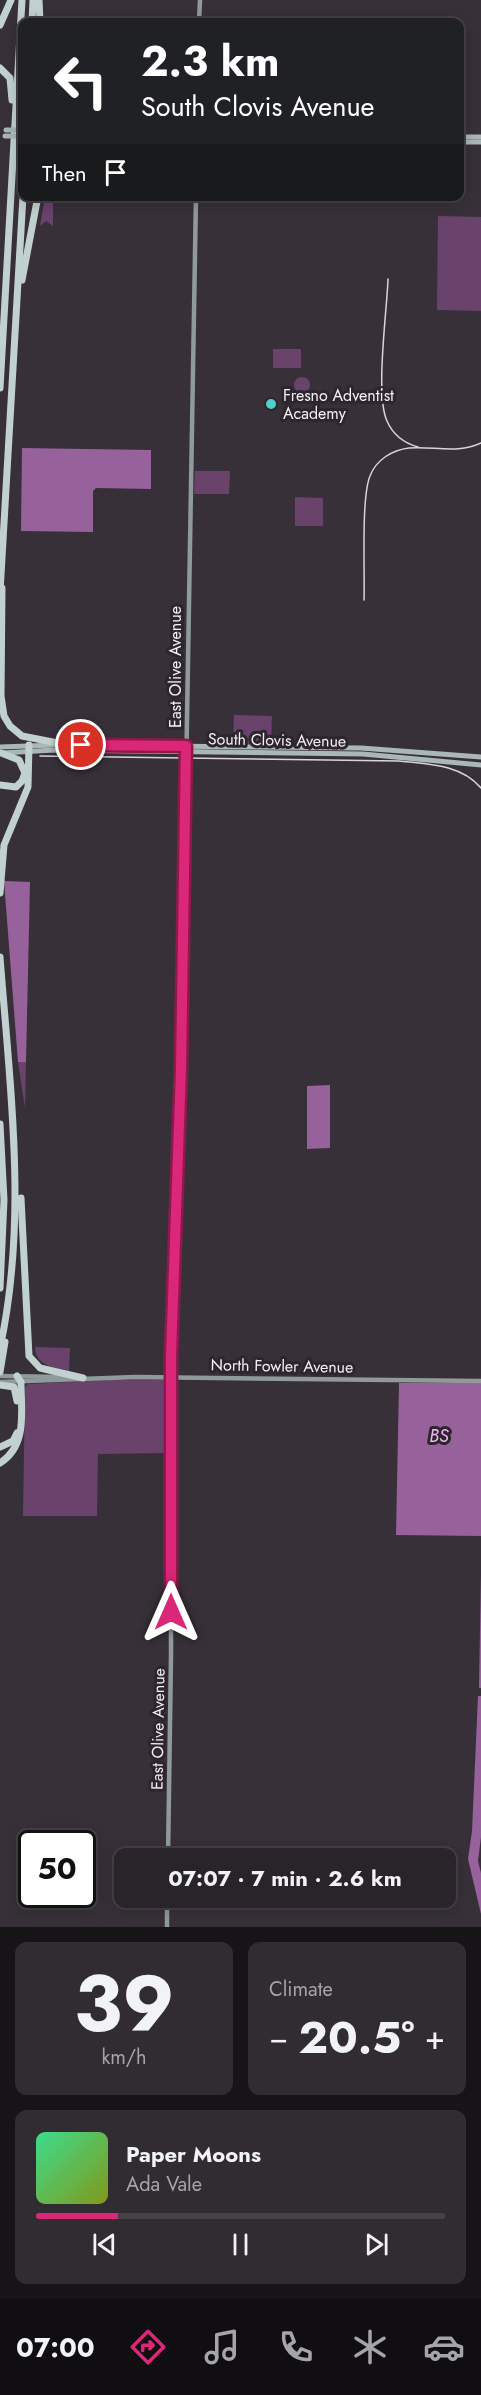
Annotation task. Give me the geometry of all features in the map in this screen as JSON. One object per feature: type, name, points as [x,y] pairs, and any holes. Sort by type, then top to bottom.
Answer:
[{"type":"highway","points":[[0,25],[11,0]]},
{"type":"highway","points":[[21,18],[22,0]]},
{"type":"highway","points":[[32,18],[33,0]]},
{"type":"highway","points":[[39,0],[40,18]]},
{"type":"highway","points":[[0,68],[9,75],[12,85],[10,217]]},
{"type":"highway","points":[[0,388],[18,72]]},
{"type":"highway","points":[[0,592],[23,201]]},
{"type":"highway","points":[[16,327],[26,254],[37,201]]},
{"type":"highway","points":[[3,556],[3,712],[10,726],[22,736],[68,745]]},
{"type":"highway","points":[[0,892],[4,845],[28,787],[29,748]]},
{"type":"highway","points":[[0,750],[19,760],[25,773],[22,782],[16,787],[0,785]]},
{"type":"highway","points":[[0,957],[14,1143],[16,1213],[9,1306],[1,1371]]},
{"type":"highway","points":[[0,1124],[4,1175],[4,1233],[0,1288]]},
{"type":"highway","points":[[14,1143],[20,1185],[28,1353],[40,1368],[83,1378]]},
{"type":"highway","points":[[0,1216],[4,1175]]},
{"type":"highway","points":[[0,1348],[9,1306]]},
{"type":"highway","points":[[0,1463],[13,1453],[19,1440],[19,1379]]},
{"type":"highway","points":[[0,1384],[14,1388],[17,1396],[16,1437],[9,1444],[0,1447]]},
{"type":"main road","points":[[199,18],[200,0]]},
{"type":"main road","points":[[3,133],[18,131]]},
{"type":"main road","points":[[3,133],[18,135]]},
{"type":"main road","points":[[464,137],[481,137]]},
{"type":"main road","points":[[464,142],[481,142]]},
{"type":"main road","name":"East Olive Avenue","points":[[168,1848],[171,1677],[171,1377],[196,201]]},
{"type":"main road","points":[[54,750],[92,748],[95,745]]},
{"type":"main road","name":"South Clovis Avenue","points":[[0,750],[95,745],[363,754],[481,765]]},
{"type":"main road","name":"South Clovis Avenue","points":[[29,748],[54,750],[366,748],[481,757]]},
{"type":"main road","name":"North Fowler Avenue","points":[[1,1371],[19,1379]]},
{"type":"main road","name":"North Fowler Avenue","points":[[0,1384],[19,1379],[171,1377],[481,1381]]},
{"type":"main road","points":[[167,1908],[167,1927]]},
{"type":"shaded area","points":[[44,201],[53,201],[53,226],[46,221],[40,226]]},
{"type":"shaded area","points":[[438,216],[481,217],[481,311],[437,310]]},
{"type":"shaded area","points":[[273,349],[301,349],[301,368],[273,368]]},
{"type":"shaded area","points":[[302,377],[310,385],[302,393],[294,385]]},
{"type":"shaded area","points":[[195,471],[230,471],[229,494],[194,494]]},
{"type":"shaded area","points":[[295,497],[323,498],[323,526],[295,526]]},
{"type":"shaded area","points":[[234,715],[272,716],[271,744],[233,744]]},
{"type":"shaded area","points":[[18,1062],[26,1062],[25,1108]]},
{"type":"shaded area","points":[[35,1347],[70,1348],[69,1371],[46,1365],[38,1358]]},
{"type":"shaded area","points":[[164,1380],[167,1382],[169,1453],[98,1454],[97,1516],[23,1516],[25,1387],[28,1384]]},
{"type":"water","points":[[22,448],[151,450],[151,489],[96,488],[93,491],[93,532],[21,531]]},
{"type":"water","points":[[4,881],[30,882],[26,1062],[18,1062]]},
{"type":"water","points":[[330,1085],[330,1148],[307,1149],[307,1086]]},
{"type":"water","name":"BS","points":[[399,1383],[481,1383],[481,1536],[396,1535]]},
{"type":"water","points":[[481,1574],[481,1688],[479,1688]]},
{"type":"water","points":[[478,1696],[481,1696],[481,1837],[478,1861],[481,1873],[481,1914],[468,1859],[472,1831]]},
{"type":"railway","points":[[388,279],[382,373],[384,409],[389,426],[396,434],[404,441],[418,447]]},
{"type":"railway","points":[[364,600],[365,501],[370,476],[376,465],[385,457],[403,449],[455,449],[481,443]]},
{"type":"railway","points":[[40,756],[399,761],[454,770],[464,774],[481,788]]},
{"type":"place","name":"Fresno Adventist Academy","points":[[271,404]]},
{"type":"route","points":[[81,745],[186,746],[181,1068],[171,1356],[171,1612]]}]
